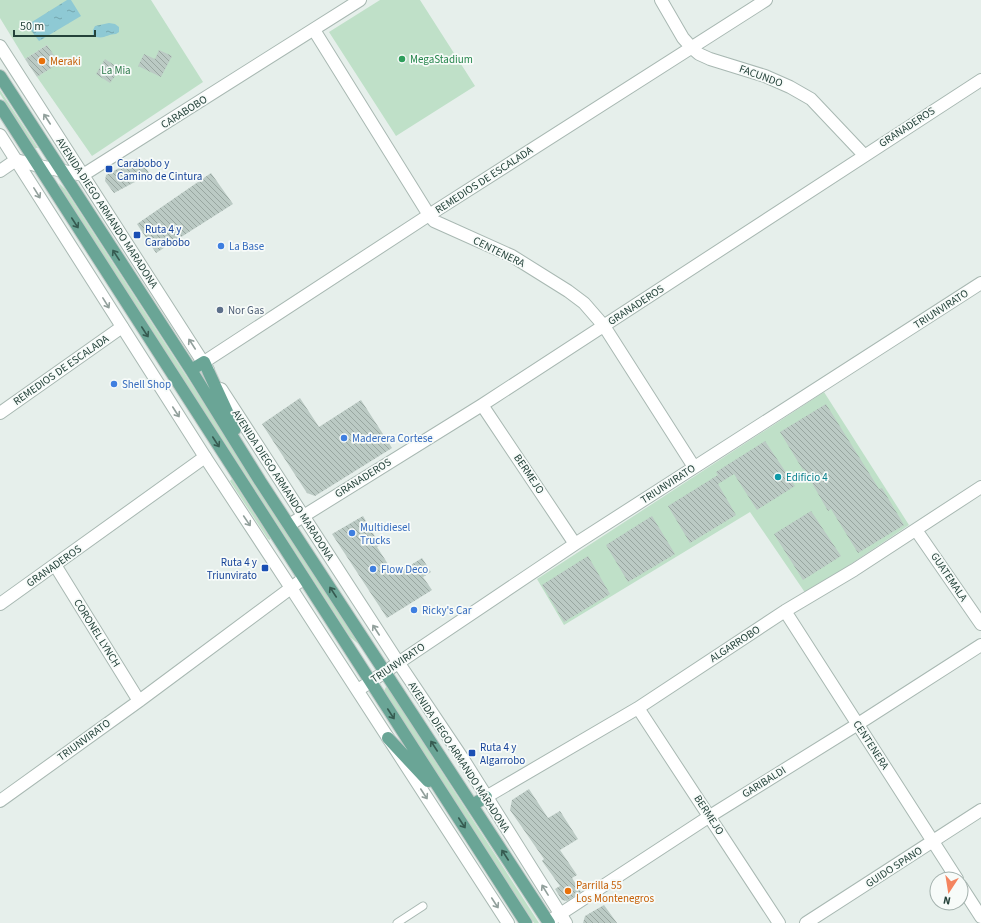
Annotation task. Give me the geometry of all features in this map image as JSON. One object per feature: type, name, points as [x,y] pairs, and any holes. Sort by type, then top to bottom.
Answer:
[{"type":"main road","name":"AVENIDA DIEGO ARMANDO MARADONA","points":[[0,76],[191,370],[260,481],[549,922]]},
{"type":"main road","points":[[0,106],[303,579],[526,923]]},
{"type":"main road","points":[[191,370],[204,362],[260,481]]},
{"type":"main road","points":[[289,556],[303,547]]},
{"type":"main road","points":[[388,738],[452,807]]},
{"type":"main road","points":[[472,805],[486,797]]},
{"type":"street","name":"CARABOBO","points":[[83,175],[360,0]]},
{"type":"street","name":"FACUNDO","points":[[661,0],[683,38],[699,54],[710,59],[765,76],[790,87],[811,100],[864,155]]},
{"type":"street","name":"REMEDIOS DE ESCALADA","points":[[204,362],[766,0]]},
{"type":"street","name":"CENTENERA","points":[[314,30],[429,216],[434,221],[450,230],[512,256],[568,290],[584,303],[604,326],[694,467]]},
{"type":"street","name":"AVENIDA DIEGO ARMANDO MARADONA","points":[[0,46],[563,918]]},
{"type":"street","name":"GRANADEROS","points":[[289,525],[604,326],[864,155],[980,81]]},
{"type":"street","points":[[0,135],[205,457],[358,690],[508,923]]},
{"type":"street","points":[[0,171],[16,160],[83,175]]},
{"type":"street","name":"TRIUNVIRATO","points":[[358,690],[575,544],[981,283]]},
{"type":"street","name":"REMEDIOS DE ESCALADA","points":[[0,413],[122,327]]},
{"type":"street","name":"BERMEJO","points":[[482,404],[575,544]]},
{"type":"street","name":"GRANADEROS","points":[[0,604],[205,457]]},
{"type":"street","name":"ALGARROBO","points":[[486,797],[638,708],[785,611],[854,570],[981,487]]},
{"type":"street","name":"GUATEMALA","points":[[916,530],[981,624]]},
{"type":"street","name":"CORONEL LYNCH","points":[[55,565],[138,701]]},
{"type":"street","name":"TRIUNVIRATO","points":[[0,801],[303,579]]},
{"type":"street","name":"CENTENERA","points":[[785,611],[952,871]]},
{"type":"street","name":"GARIBALDI","points":[[549,922],[563,918],[710,816],[981,645]]},
{"type":"street","name":"BERMEJO","points":[[638,708],[779,923]]},
{"type":"street","name":"GUIDO SPANO","points":[[806,923],[981,810]]},
{"type":"street","points":[[969,898],[981,917]]},
{"type":"lane","points":[[397,923],[423,906]]},
{"type":"green space","name":"La Mia","points":[[0,0],[151,0],[203,82],[92,156],[37,77],[58,63],[47,45],[25,59],[0,18]]},
{"type":"green space","name":"MegaStadium","points":[[380,0],[420,0],[475,86],[396,136],[329,32]]},
{"type":"green space","points":[[0,90],[38,148],[35,148],[0,94]]},
{"type":"green space","points":[[59,183],[65,189],[362,647],[350,637],[61,189]]},
{"type":"green space","points":[[824,392],[909,525],[806,594],[750,512],[564,625],[537,579]]},
{"type":"green space","points":[[232,479],[270,538],[270,540],[230,481]]},
{"type":"green space","points":[[386,687],[539,923],[534,923],[384,691]]},
{"type":"water","points":[[67,0],[71,0],[81,16],[39,41],[27,25]]},
{"type":"water","points":[[109,23],[115,24],[119,27],[119,32],[102,37],[96,37],[93,35],[95,26]]},
{"type":"building","name":"Meraki","points":[[47,45],[59,63],[37,77],[25,59]]},
{"type":"building","points":[[159,50],[172,56],[161,77],[138,66],[144,54],[155,59]]},
{"type":"building","points":[[105,59],[120,69],[110,83],[96,74]]},
{"type":"building","points":[[138,158],[150,174],[114,193],[105,181],[106,175]]},
{"type":"building","points":[[211,173],[233,204],[156,253],[137,224]]},
{"type":"building","name":"Maderera Cortese","points":[[300,398],[319,427],[361,400],[392,448],[315,496],[307,493],[262,424]]},
{"type":"building","points":[[826,404],[879,489],[882,488],[904,525],[858,553],[831,509],[828,511],[804,469],[803,470],[780,432]]},
{"type":"building","points":[[765,441],[795,486],[757,510],[734,474],[718,484],[736,515],[690,543],[668,506],[718,475],[716,472]]},
{"type":"building","points":[[811,511],[841,556],[803,580],[774,534]]},
{"type":"building","points":[[363,516],[380,545],[377,547],[395,575],[422,558],[431,572],[423,577],[432,590],[387,618],[332,534]]},
{"type":"building","points":[[652,516],[675,554],[628,582],[606,545]]},
{"type":"building","points":[[588,556],[610,594],[564,622],[542,585]]},
{"type":"building","points":[[529,789],[548,818],[560,811],[578,839],[560,850],[577,875],[572,878],[581,892],[567,901],[562,900],[555,889],[560,886],[542,861],[544,859],[510,810],[512,800]]},
{"type":"building","points":[[604,905],[617,923],[583,923],[585,916]]},
{"type":"place","name":"MegaStadium","points":[[402,59]]},
{"type":"place","name":"Meraki","points":[[42,61]]},
{"type":"place","name":"Carabobo y Camino de Cintura","points":[[109,169]]},
{"type":"place","name":"Ruta 4 y Carabobo","points":[[137,235]]},
{"type":"place","name":"La Base","points":[[221,246]]},
{"type":"place","name":"Nor Gas","points":[[220,310]]},
{"type":"place","name":"Shell Shop","points":[[114,384]]},
{"type":"place","name":"Maderera Cortese","points":[[344,438]]},
{"type":"place","name":"Edificio 4","points":[[778,477]]},
{"type":"place","name":"Multidiesel Trucks","points":[[352,533]]},
{"type":"place","name":"Ruta 4 y Triunvirato","points":[[265,568]]},
{"type":"place","name":"Flow Deco","points":[[373,569]]},
{"type":"place","name":"Ricky's Car","points":[[414,610]]},
{"type":"place","name":"Ruta 4 y Algarrobo","points":[[472,753]]},
{"type":"place","name":"Parrilla 55 Los Montenegros","points":[[568,891]]}]
